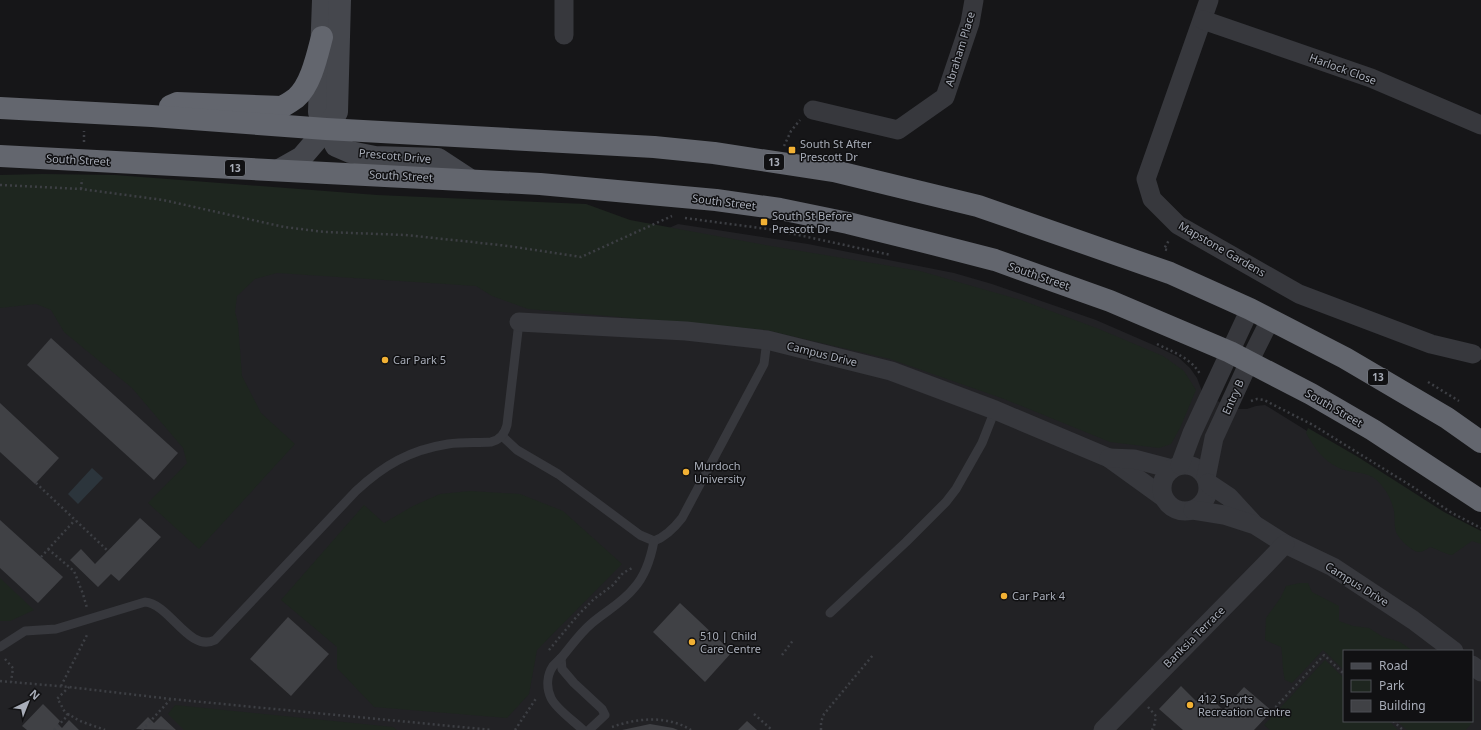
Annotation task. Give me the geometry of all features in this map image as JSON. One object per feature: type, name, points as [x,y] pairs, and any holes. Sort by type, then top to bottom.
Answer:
[{"type":"highway","points":[[152,116],[166,107],[177,103],[282,107],[297,97],[304,87],[315,66],[322,37]]},
{"type":"highway","name":"13","points":[[0,108],[654,147],[714,153],[834,171],[978,206],[1170,273],[1250,309],[1345,358],[1447,418],[1481,442]]},
{"type":"highway","name":"South Street","points":[[0,156],[540,184],[716,200],[780,209],[840,222],[995,260],[1110,301],[1239,357],[1311,394],[1372,430],[1481,501]]},
{"type":"street","name":"Prescott Drive","points":[[323,0],[319,112],[336,146],[350,152],[375,157],[438,159],[470,180]]},
{"type":"street","points":[[279,170],[302,157],[326,128],[336,112],[338,98],[340,0]]},
{"type":"street","points":[[564,0],[564,35]]},
{"type":"street","name":"Abraham Place","points":[[813,110],[898,130],[945,97],[970,23],[974,0]]},
{"type":"street","name":"Mapstone Gardens","points":[[1209,0],[1146,179],[1152,199],[1178,225],[1299,294],[1431,344],[1473,354]]},
{"type":"street","name":"Harlock Close","points":[[1203,20],[1372,78],[1481,124]]},
{"type":"street","points":[[338,98],[349,116],[363,130]]},
{"type":"street","name":"Entry B","points":[[1207,481],[1214,438],[1230,402],[1250,309]]},
{"type":"street","name":"Entry B","points":[[1176,467],[1211,392],[1270,320]]},
{"type":"street","name":"Campus Drive","points":[[518,322],[686,331],[767,340],[891,371],[995,410],[1109,458],[1163,496],[1172,508],[1186,512],[1193,510],[1224,515],[1255,525],[1285,544],[1333,567],[1413,620],[1453,650]]},
{"type":"street","name":"Campus Drive","points":[[1109,458],[1134,459],[1176,467],[1188,465],[1195,467],[1202,472],[1207,481],[1229,497],[1255,525]]},
{"type":"street","points":[[1163,496],[1163,481],[1166,474],[1176,467]]},
{"type":"street","points":[[1193,510],[1204,502],[1207,496],[1207,481]]},
{"type":"street","name":"Banksia Terrace","points":[[1103,730],[1285,544]]},
{"type":"street","points":[[1473,666],[1481,672]]},
{"type":"lane","points":[[0,647],[25,631],[56,629],[140,603],[150,602],[156,604],[192,637],[200,641],[211,642],[220,637],[356,491],[382,469],[400,458],[423,449],[449,444],[494,441],[502,436],[508,419],[518,322]]},
{"type":"lane","points":[[583,730],[551,699],[548,686],[548,676],[573,641],[591,624],[624,600],[636,587],[651,556],[654,541],[668,533],[682,518],[764,364],[767,340]]},
{"type":"lane","points":[[830,613],[906,542],[946,502],[956,489],[982,443],[995,410]]},
{"type":"lane","points":[[502,436],[516,450],[558,474],[640,535],[654,541]]},
{"type":"lane","points":[[561,658],[562,669],[574,683],[602,708],[605,715],[589,730]]},
{"type":"path","points":[[0,185],[81,189],[163,200],[284,227],[325,232],[405,235],[508,246],[581,257],[672,216]]},
{"type":"path","points":[[680,217],[775,230],[826,240],[893,256]]},
{"type":"path","points":[[1152,341],[1187,358],[1197,367],[1201,376],[1202,384],[1211,392]]},
{"type":"path","points":[[1230,402],[1236,406],[1243,406],[1250,401],[1257,399],[1264,400],[1313,426],[1413,487],[1452,513],[1481,528]]},
{"type":"path","points":[[36,483],[108,551]]},
{"type":"path","points":[[41,557],[75,520]]},
{"type":"path","points":[[48,549],[74,571],[83,594],[91,626],[61,686]]},
{"type":"path","points":[[782,655],[794,639]]},
{"type":"path","points":[[821,730],[821,722],[824,714],[873,654]]},
{"type":"path","points":[[1272,711],[1324,655],[1343,673]]},
{"type":"path","points":[[4,658],[13,668],[11,682]]},
{"type":"path","points":[[0,680],[171,699],[492,730]]},
{"type":"path","points":[[69,687],[57,699],[61,703],[64,712],[86,724],[105,730]]},
{"type":"path","points":[[1136,696],[1156,716],[1152,730]]},
{"type":"path","points":[[142,730],[171,699]]},
{"type":"path","points":[[754,714],[772,730]]},
{"type":"path","points":[[54,730],[68,715]]},
{"type":"path","points":[[608,730],[642,719],[673,723],[691,730]]},
{"type":"path","points":[[1394,722],[1403,730]]},
{"type":"shaded area","name":"Murdoch University","points":[[0,190],[628,246],[678,224],[808,244],[954,273],[992,284],[1096,320],[1178,357],[1190,368],[1197,378],[1203,394],[1234,409],[1247,409],[1265,405],[1481,539],[1481,730],[0,730]]},
{"type":"shaded area","points":[[92,468],[103,478],[78,504],[68,494]]},
{"type":"green space","points":[[0,175],[115,175],[377,195],[586,204],[630,220],[765,245],[920,271],[1021,300],[1099,329],[1163,356],[1184,371],[1196,390],[1180,428],[1171,444],[1159,448],[1110,442],[1004,399],[890,359],[766,330],[528,309],[492,296],[476,286],[277,273],[255,279],[237,296],[235,312],[238,323],[242,376],[261,413],[295,444],[199,549],[148,503],[187,463],[183,448],[132,388],[64,332],[51,310],[36,304],[0,308]]},
{"type":"green space","points":[[1308,428],[1358,457],[1444,512],[1481,531],[1481,544],[1472,541],[1452,555],[1430,547],[1419,552],[1409,547],[1402,541],[1396,532],[1391,501],[1382,486],[1372,477],[1362,473],[1339,468],[1328,462],[1306,433]]},
{"type":"green space","points":[[470,491],[520,494],[563,511],[622,564],[537,650],[529,694],[507,718],[374,707],[337,668],[337,647],[281,600],[364,505],[384,523],[413,506],[440,494]]},
{"type":"green space","points":[[0,578],[34,610],[10,621],[0,621]]},
{"type":"green space","points":[[1308,583],[1312,592],[1339,606],[1339,621],[1353,626],[1369,628],[1383,637],[1400,642],[1412,650],[1343,650],[1343,669],[1323,650],[1292,683],[1285,680],[1281,647],[1265,640],[1266,618],[1281,597],[1286,586]]},
{"type":"green space","points":[[1325,660],[1343,677],[1343,722],[1390,722],[1398,730],[1270,730],[1264,725]]},
{"type":"green space","points":[[1473,704],[1474,707],[1473,721]]},
{"type":"green space","points":[[175,705],[393,727],[397,730],[184,730],[168,714]]},
{"type":"green space","points":[[1398,722],[1472,722],[1466,730],[1407,730]]},
{"type":"building","points":[[51,338],[178,453],[154,480],[27,365]]},
{"type":"building","points":[[0,403],[59,458],[35,484],[0,452]]},
{"type":"building","points":[[140,518],[161,537],[119,581],[111,574],[98,587],[70,560],[81,549],[95,564]]},
{"type":"building","points":[[0,520],[63,577],[38,603],[0,568]]},
{"type":"building","name":"510 | Child Care Centre","points":[[680,603],[732,652],[705,682],[653,632]]},
{"type":"building","points":[[288,617],[329,654],[291,696],[250,659]]},
{"type":"building","name":"412 Sports Recreation Centre","points":[[1181,686],[1196,701],[1205,692],[1223,710],[1244,687],[1272,711],[1254,730],[1183,730],[1159,709]]},
{"type":"building","points":[[43,704],[60,721],[58,724],[62,728],[69,720],[79,730],[27,730],[22,726]]},
{"type":"building","points":[[161,716],[176,730],[136,729],[148,717],[154,723]]},
{"type":"building","points":[[747,721],[757,730],[738,730]]},
{"type":"building","points":[[650,724],[678,730],[622,730]]},
{"type":"place","name":"South St After Prescott Dr","points":[[792,150]]},
{"type":"place","name":"South St Before Prescott Dr","points":[[764,222]]},
{"type":"place","name":"Car Park 5","points":[[385,360]]},
{"type":"place","name":"Murdoch University","points":[[686,472]]},
{"type":"place","name":"Car Park 4","points":[[1004,596]]},
{"type":"place","name":"510 | Child Care Centre","points":[[692,642]]},
{"type":"place","name":"412 Sports Recreation Centre","points":[[1190,705]]}]
